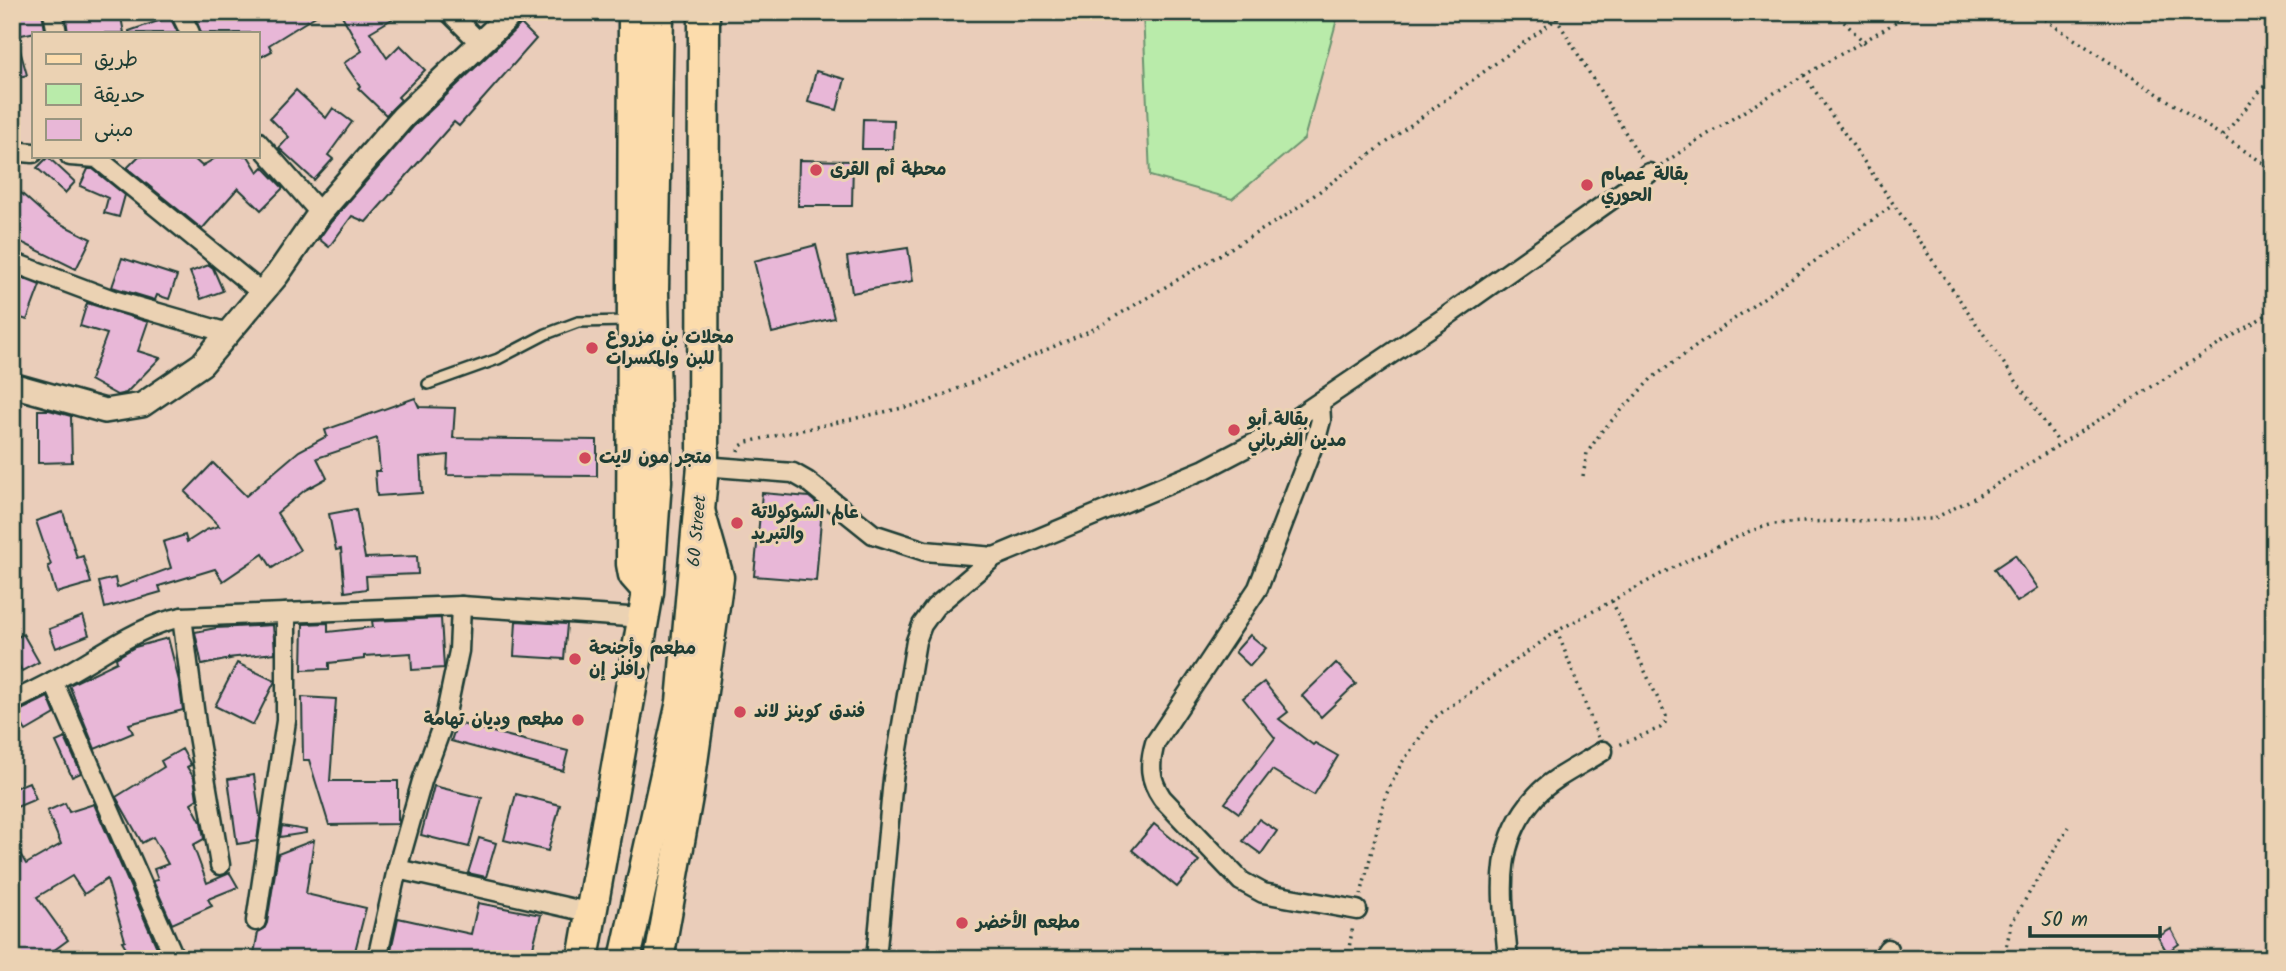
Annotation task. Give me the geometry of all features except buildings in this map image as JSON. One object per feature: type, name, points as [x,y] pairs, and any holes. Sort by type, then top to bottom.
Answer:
[{"type":"highway","points":[[583,959],[646,605],[656,481],[643,290],[659,12]]},
{"type":"highway","name":"60 Street","points":[[625,959],[682,702],[700,512],[718,467],[704,12]]},
{"type":"main road","points":[[633,12],[643,290],[632,321],[631,564],[646,605]]},
{"type":"main road","points":[[659,959],[691,778],[719,577],[700,512]]},
{"type":"street","points":[[53,12],[57,32]]},
{"type":"street","points":[[180,12],[190,32]]},
{"type":"street","points":[[449,12],[480,43]]},
{"type":"street","points":[[12,384],[105,411],[142,405],[202,364],[277,275],[320,213],[403,117],[513,12]]},
{"type":"street","points":[[259,143],[320,213]]},
{"type":"street","points":[[12,151],[32,152]]},
{"type":"street","points":[[97,158],[262,293]]},
{"type":"street","points":[[876,959],[893,779],[916,641],[922,625],[935,607],[994,557],[1235,454],[1275,433],[1649,173]]},
{"type":"street","points":[[12,262],[113,300],[228,333]]},
{"type":"street","points":[[1320,403],[1321,420],[1317,435],[1258,588],[1156,743],[1151,760],[1151,773],[1154,786],[1162,798],[1241,881],[1262,893],[1357,909]]},
{"type":"street","points":[[718,467],[793,473],[873,534],[925,551],[994,557]]},
{"type":"street","points":[[12,702],[159,622],[182,617],[461,606],[646,605]]},
{"type":"street","points":[[377,959],[397,869],[422,781],[445,718],[459,651],[461,606]]},
{"type":"street","points":[[256,921],[286,721],[286,613]]},
{"type":"street","points":[[182,617],[196,724],[220,865]]},
{"type":"street","points":[[53,681],[175,959]]},
{"type":"street","points":[[1508,959],[1503,871],[1508,842],[1518,820],[1537,794],[1604,751]]},
{"type":"street","points":[[397,869],[592,913]]},
{"type":"lane","points":[[428,384],[498,359],[546,334],[578,322],[632,321]]},
{"type":"path","points":[[718,467],[747,442],[925,403],[1096,328],[1287,215],[1566,12]]},
{"type":"path","points":[[1834,12],[1865,43]]},
{"type":"path","points":[[1556,18],[1649,173],[1711,131],[1804,75],[1865,43],[1911,12]]},
{"type":"path","points":[[2033,12],[2274,170]]},
{"type":"path","points":[[1804,75],[2059,443]]},
{"type":"path","points":[[2223,136],[2274,75]]},
{"type":"path","points":[[1583,477],[1587,453],[1602,431],[1652,378],[1893,205]]},
{"type":"path","points":[[1347,959],[1385,797],[1401,764],[1434,718],[1557,631],[1672,568],[1750,531],[1773,524],[1933,519],[1976,497],[2274,310]]},
{"type":"path","points":[[1557,631],[1604,751],[1660,728],[1665,723],[1666,716],[1612,601]]},
{"type":"path","points":[[2004,959],[2011,924],[2068,827]]},
{"type":"green space","points":[[1143,12],[1339,12],[1304,139],[1232,199],[1150,176]]},
{"type":"place","name":"محطة أم القرى","points":[[816,170]]},
{"type":"place","name":"بقالة عصام الحوري","points":[[1587,185]]},
{"type":"place","name":"محلات بن مزروع للبن والمكسرات","points":[[592,348]]},
{"type":"place","name":"بقالة أبو مدين الغرباني","points":[[1234,430]]},
{"type":"place","name":"متجر مون لايت","points":[[585,458]]},
{"type":"place","name":"عالم الشوكولاتة والتبريد","points":[[737,523]]},
{"type":"place","name":"مطعم وأجنحة رافلز إن","points":[[575,659]]},
{"type":"place","name":"فندق كوينز لاند","points":[[740,712]]},
{"type":"place","name":"مطعم وديان تهامة","points":[[578,720]]},
{"type":"place","name":"مطعم الأخضر","points":[[962,923]]}]
